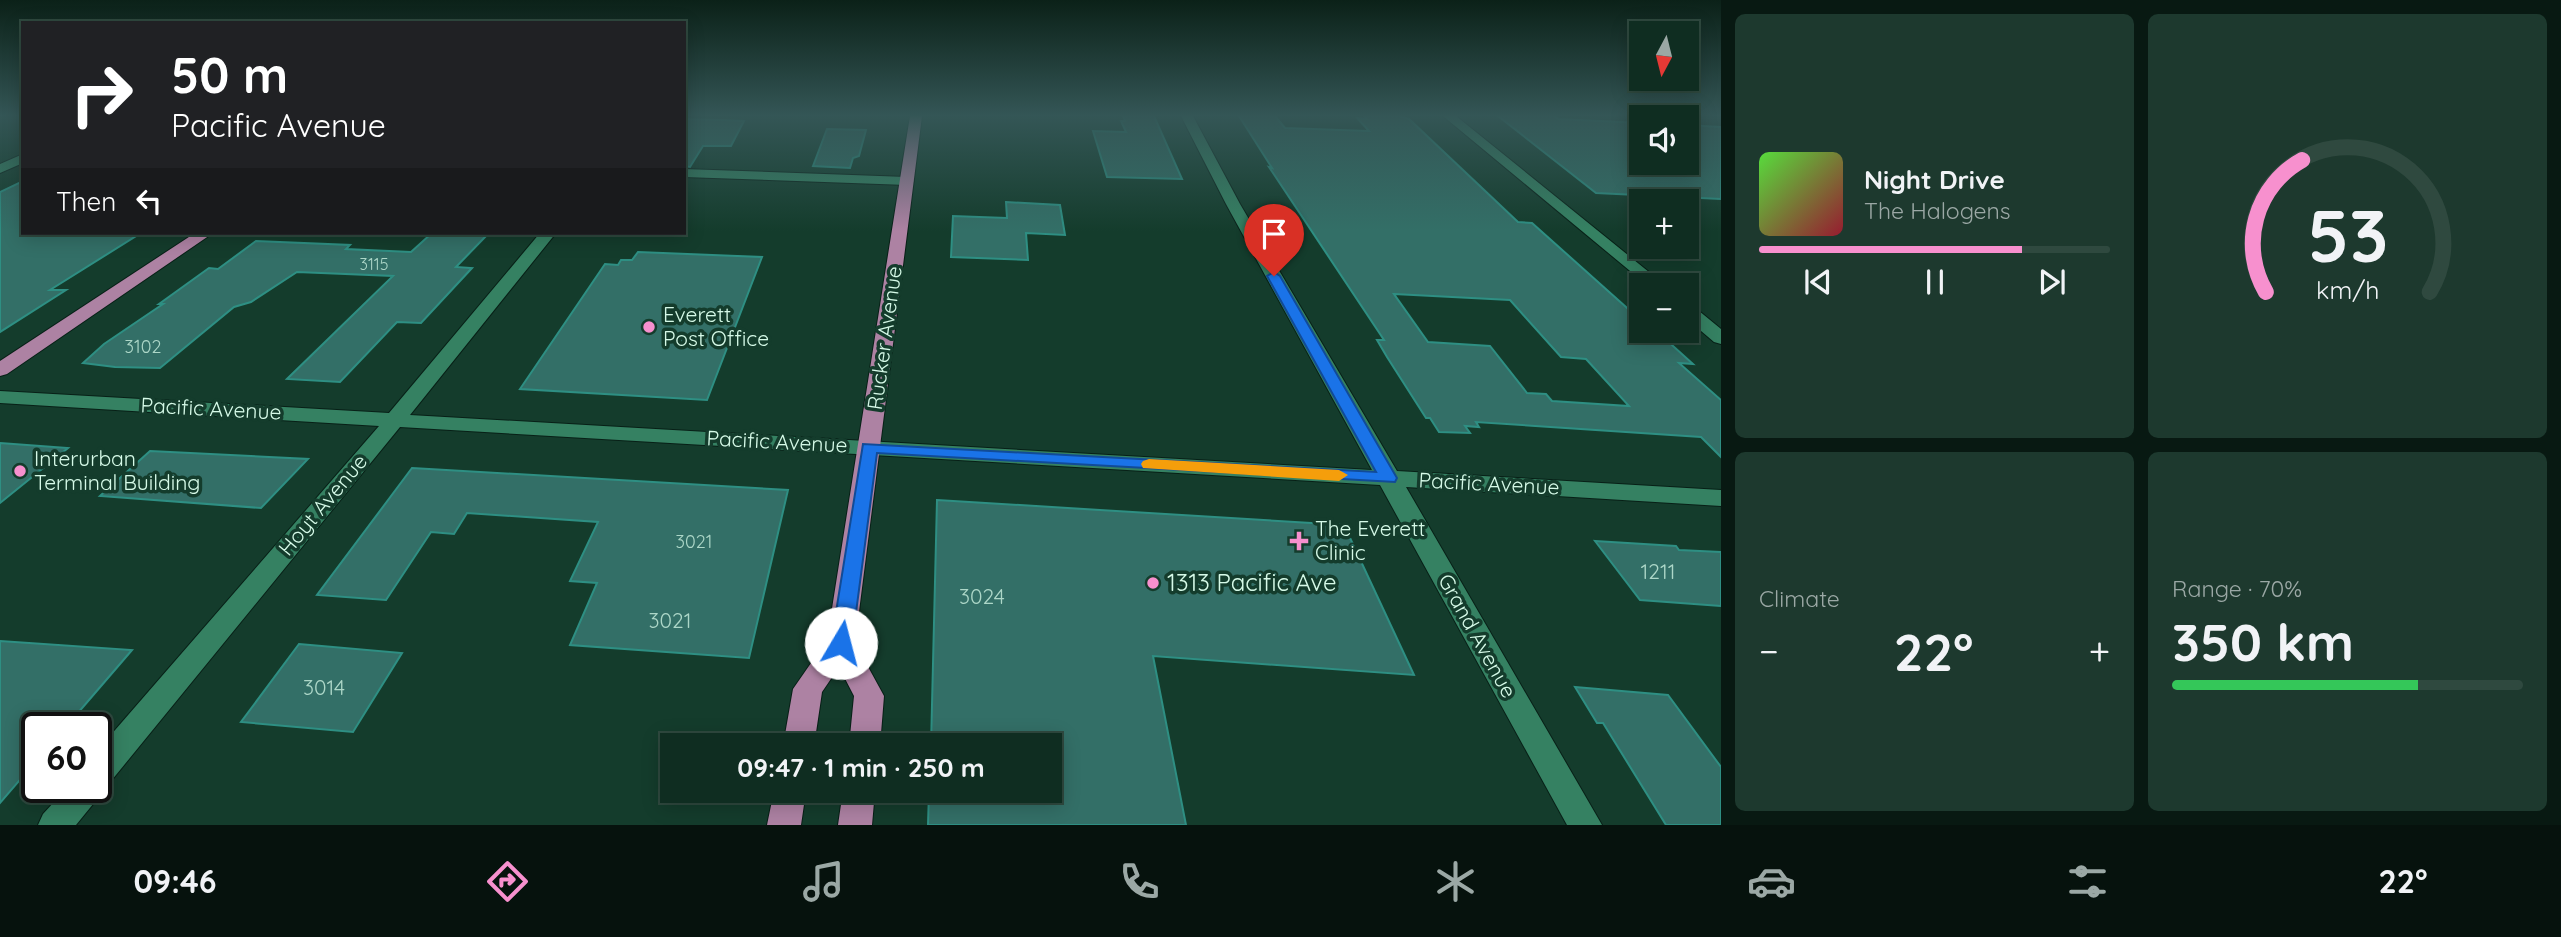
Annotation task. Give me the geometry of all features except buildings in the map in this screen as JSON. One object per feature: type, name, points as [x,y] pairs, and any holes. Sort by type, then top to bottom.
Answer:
[{"type":"main road","name":"Rucker Avenue","points":[[800,733],[808,689],[841,643],[911,154]]},
{"type":"main road","points":[[0,370],[202,235]]},
{"type":"main road","points":[[841,643],[869,696],[865,733]]},
{"type":"main road","points":[[784,825],[788,803]]},
{"type":"main road","points":[[855,825],[858,803]]},
{"type":"street","points":[[0,169],[17,154]]},
{"type":"street","name":"Grand Avenue","points":[[1207,154],[1585,825]]},
{"type":"street","points":[[1496,154],[1642,273]]},
{"type":"street","points":[[686,173],[907,181]]},
{"type":"street","name":"Hoyt Avenue","points":[[112,757],[546,235]]},
{"type":"street","points":[[1699,320],[1721,338]]},
{"type":"street","name":"Pacific Avenue","points":[[0,397],[1721,498]]},
{"type":"street","points":[[55,825],[73,803]]},
{"type":"slow traffic","points":[[1149,464],[1339,475]]},
{"type":"place","name":"Everett Post Office","points":[[649,327]]},
{"type":"place","name":"Interurban Terminal Building","points":[[20,471]]},
{"type":"place","name":"The Everett Clinic","points":[[1299,541]]},
{"type":"place","name":"1313 Pacific Ave","points":[[1153,583]]},
{"type":"route","points":[[841,643],[869,448],[1389,478],[1274,276]]}]
